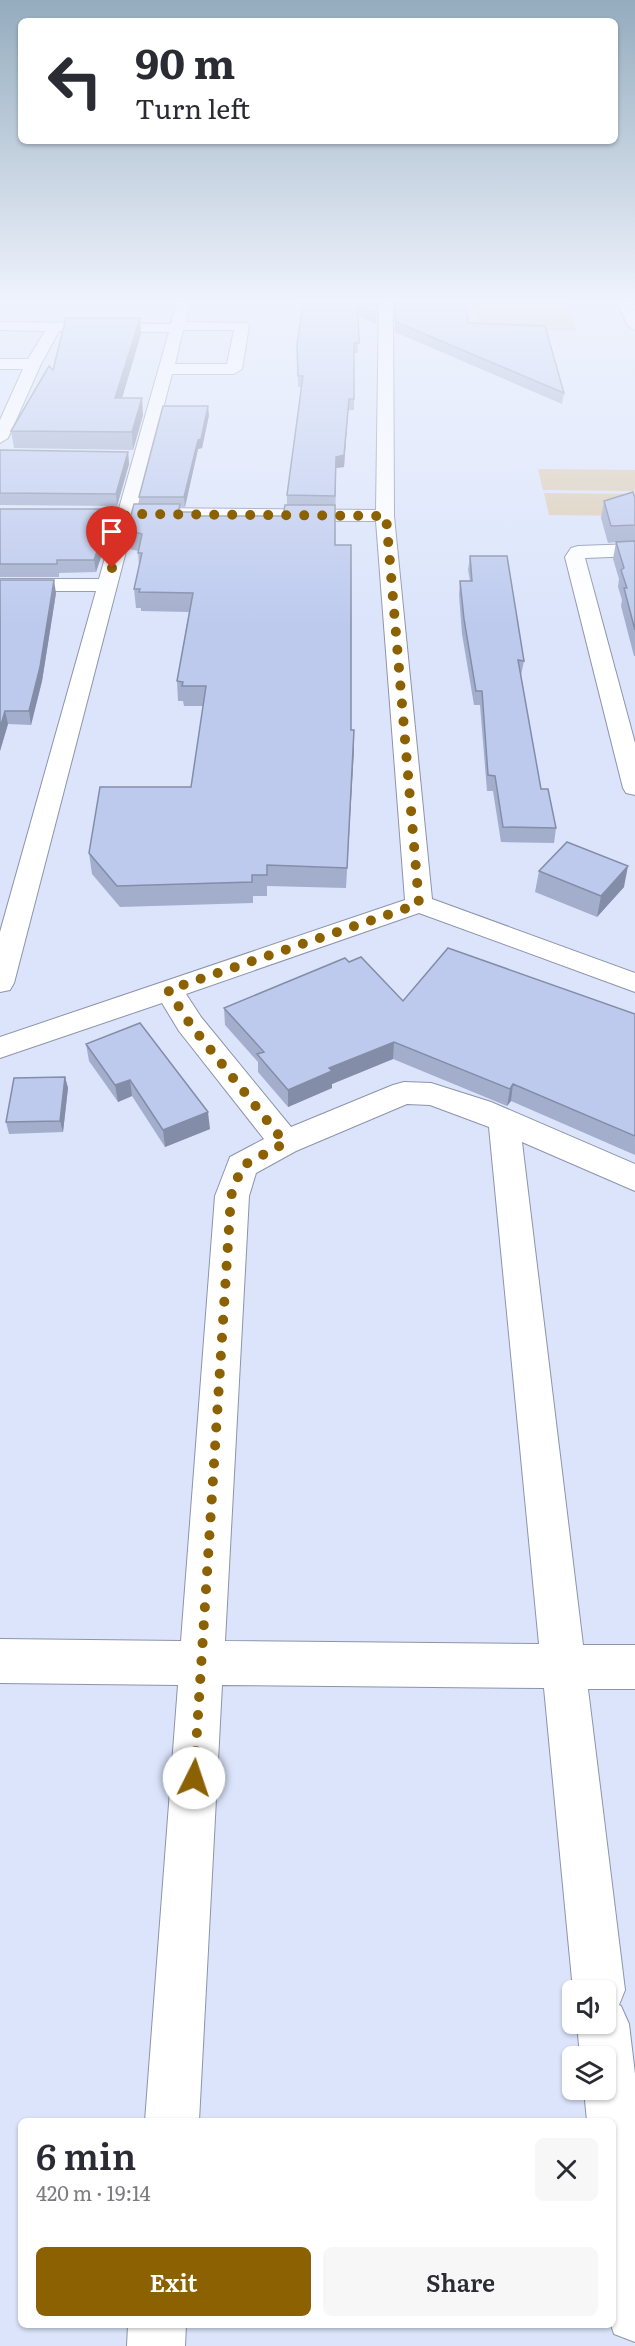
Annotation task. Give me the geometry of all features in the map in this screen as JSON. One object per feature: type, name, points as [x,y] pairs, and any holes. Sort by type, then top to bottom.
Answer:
[{"type":"street","points":[[0,438],[6,407]]},
{"type":"street","points":[[0,983],[93,627],[107,585],[156,407]]},
{"type":"street","points":[[385,407],[386,516],[419,904]]},
{"type":"street","points":[[119,457],[142,457]]},
{"type":"street","points":[[104,514],[386,516]]},
{"type":"street","points":[[635,550],[587,550],[578,552],[575,556],[635,788]]},
{"type":"street","points":[[0,585],[107,585]]},
{"type":"street","points":[[0,883],[29,874]]},
{"type":"street","points":[[0,1048],[419,904],[635,983]]},
{"type":"street","points":[[168,990],[190,1024],[285,1143]]},
{"type":"street","points":[[172,2118],[231,1196],[242,1166],[285,1143],[404,1093],[431,1094],[504,1121],[635,1178]]},
{"type":"street","points":[[504,1121],[598,1980]]},
{"type":"street","points":[[0,1661],[635,1667]]},
{"type":"street","points":[[604,2034],[613,2118]]},
{"type":"street","points":[[616,2141],[635,2313]]},
{"type":"street","points":[[156,2346],[157,2328]]},
{"type":"shaded area","points":[[538,469],[635,470],[635,491],[543,490]]},
{"type":"shaded area","points":[[544,493],[635,494],[635,516],[549,515]]},
{"type":"building","points":[[25,407],[139,407],[132,432],[11,431]]},
{"type":"building","points":[[163,407],[208,407],[184,497],[139,497]]},
{"type":"building","points":[[299,407],[348,407],[344,455],[336,457],[335,496],[287,495]]},
{"type":"building","points":[[0,450],[128,452],[116,494],[0,493]]},
{"type":"building","points":[[633,492],[635,525],[611,526],[604,501]]},
{"type":"building","points":[[134,504],[180,504],[178,512],[194,512],[194,516],[283,516],[285,505],[335,505],[335,545],[351,545],[351,730],[354,730],[347,868],[267,865],[267,875],[252,875],[252,882],[117,886],[89,853],[100,787],[191,787],[206,686],[182,686],[183,682],[177,681],[193,593],[139,592],[140,589],[134,589],[142,553],[138,553],[142,534],[127,530]]},
{"type":"building","points":[[0,509],[112,509],[94,560],[57,560],[57,564],[0,564]]},
{"type":"building","points":[[635,541],[635,630],[624,588],[627,588],[621,570],[624,568],[616,542]]},
{"type":"building","points":[[470,556],[507,556],[524,661],[518,660],[541,789],[548,789],[556,828],[503,827],[495,776],[488,775],[482,691],[476,691],[464,619],[460,581],[472,581]]},
{"type":"building","points":[[0,580],[54,580],[40,667],[29,711],[5,711],[0,728]]},
{"type":"building","points":[[567,842],[628,866],[601,896],[539,871]]},
{"type":"building","points":[[448,948],[635,1014],[635,1136],[513,1084],[510,1089],[394,1042],[329,1068],[332,1071],[288,1090],[257,1054],[264,1052],[224,1008],[345,958],[349,962],[361,957],[403,1001]]},
{"type":"building","points":[[140,1023],[208,1112],[163,1130],[130,1080],[115,1085],[86,1044]]},
{"type":"building","points":[[65,1077],[60,1121],[6,1122],[14,1078]]},
{"type":"route","points":[[112,568],[126,514],[386,516],[419,904],[168,990],[190,1024],[285,1143],[242,1166],[231,1196],[194,1778]]}]
